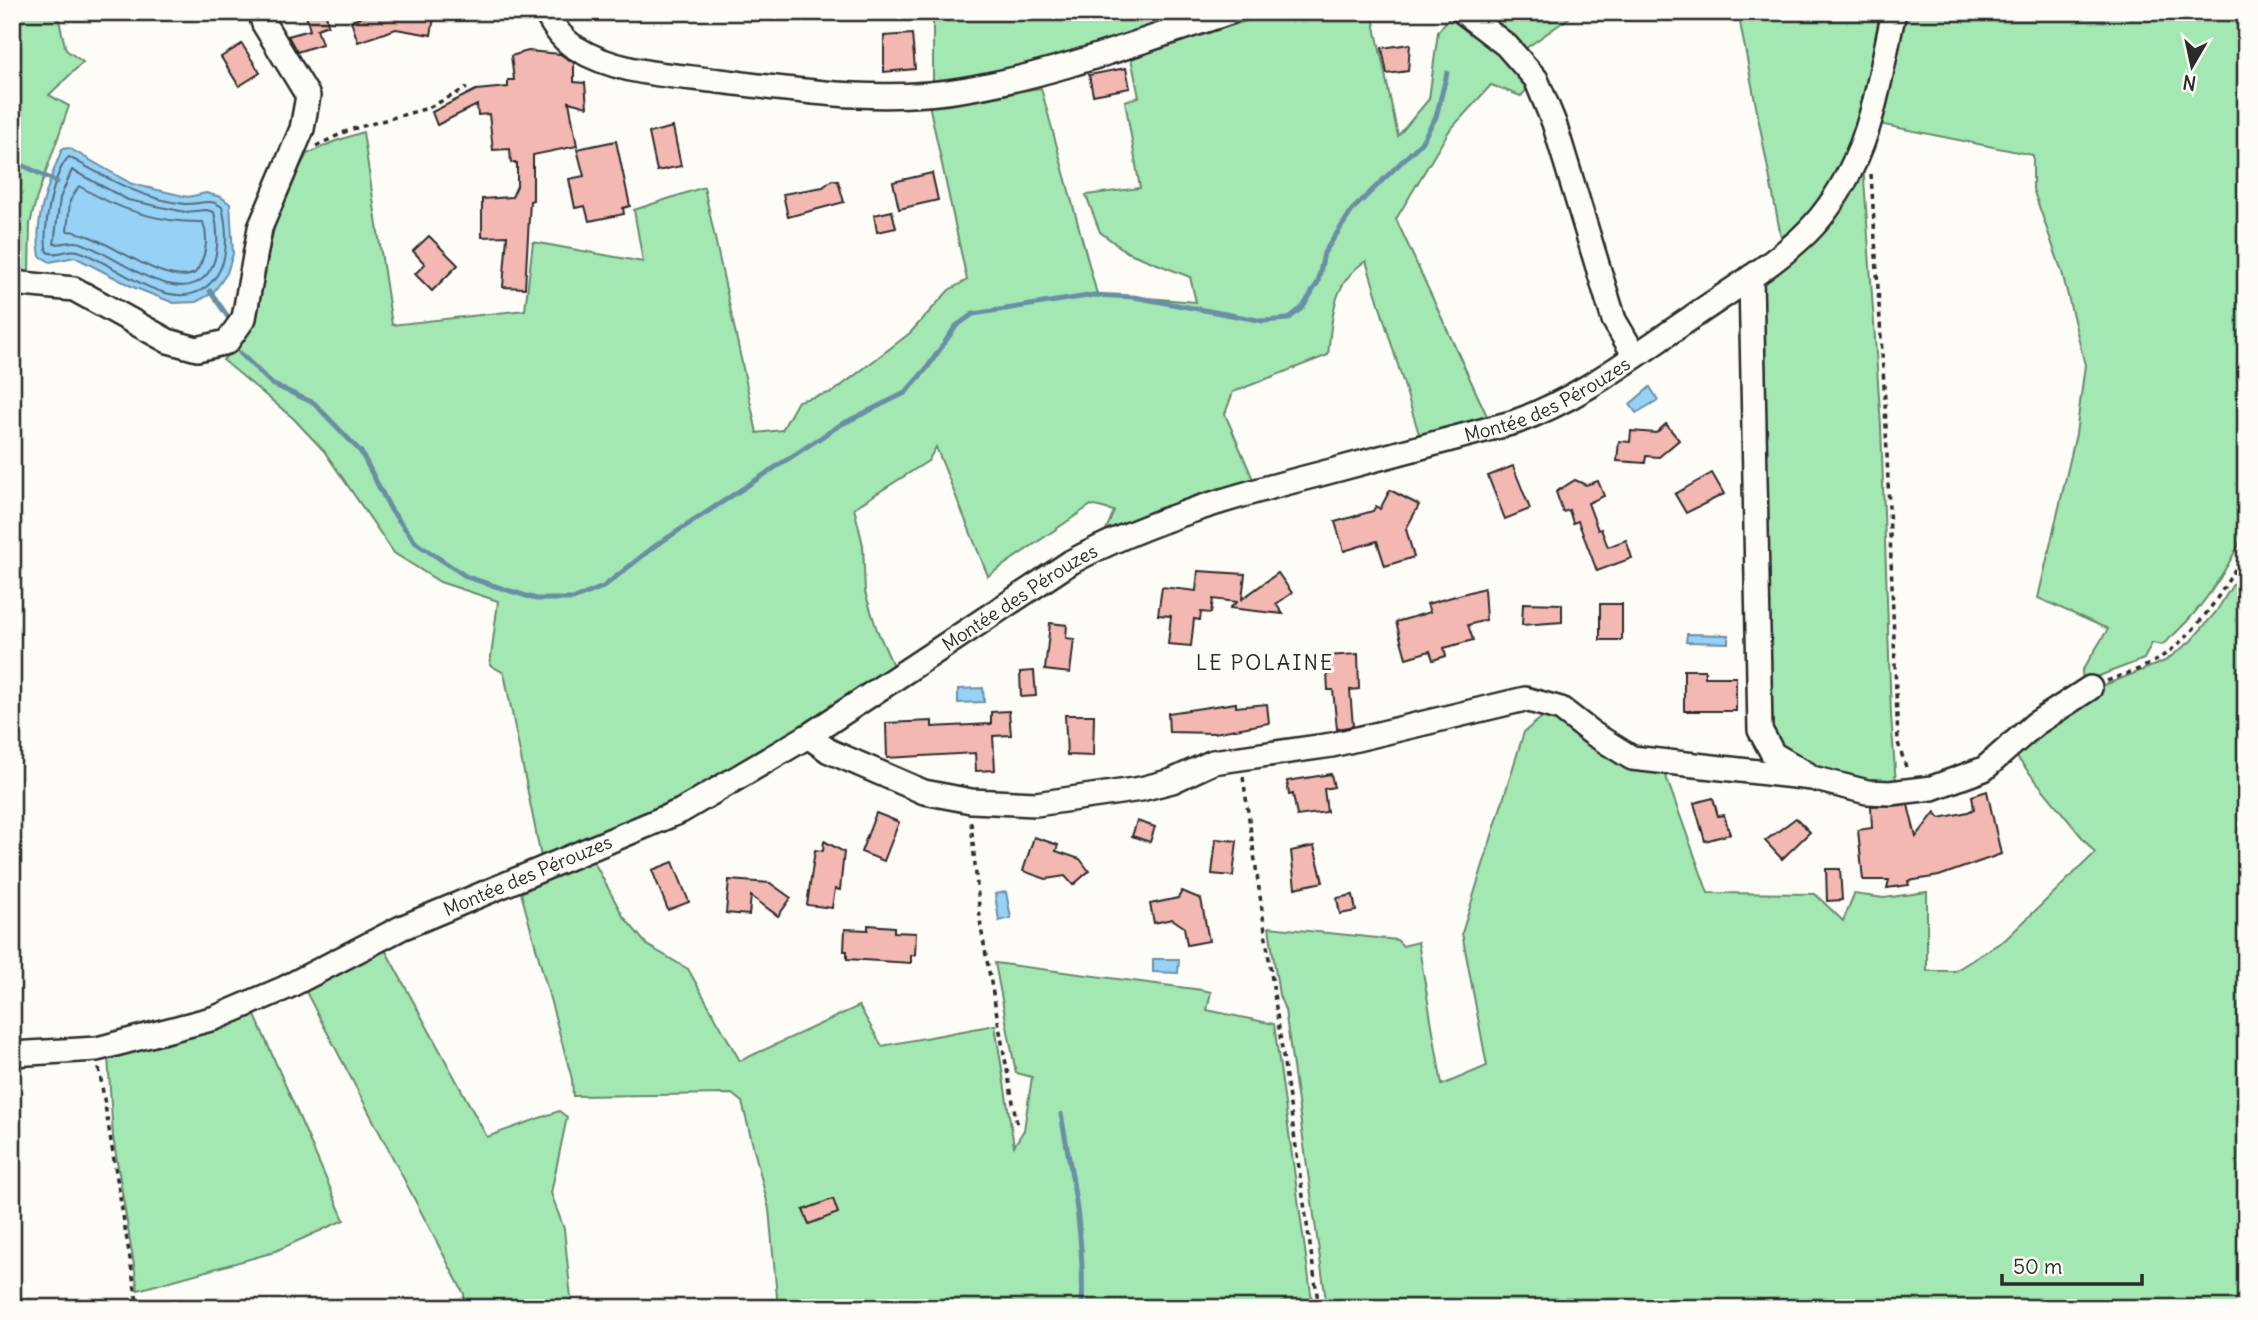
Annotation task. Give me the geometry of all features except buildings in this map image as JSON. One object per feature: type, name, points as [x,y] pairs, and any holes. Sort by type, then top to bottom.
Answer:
[{"type":"street","points":[[12,283],[75,289],[117,309],[168,341],[197,349],[227,342],[244,318],[260,228],[268,203],[302,129],[309,96],[264,24],[260,12]]},
{"type":"street","points":[[546,12],[557,32],[576,48],[614,64],[798,91],[881,97],[927,95],[1007,82],[1230,12]]},
{"type":"street","points":[[1463,12],[1506,45],[1536,79],[1554,123],[1614,320],[1635,356]]},
{"type":"street","name":"Montée des Pérouzes","points":[[12,1054],[97,1049],[215,1018],[285,988],[401,928],[681,811],[808,736],[1060,569],[1109,541],[1158,521],[1250,492],[1515,422],[1553,408],[1592,388],[1751,277],[1801,239],[1824,212],[1850,172],[1863,140],[1894,12]]},
{"type":"street","points":[[1751,277],[1760,730],[1766,747],[1773,754],[1812,778]]},
{"type":"street","points":[[808,736],[829,751],[925,792],[971,801],[1036,804],[1101,797],[1172,781],[1213,762],[1332,745],[1525,699],[1561,709],[1592,733],[1632,758],[1812,778],[1867,792],[1914,792],[1984,769],[2035,724],[2090,688]]},
{"type":"path","points":[[289,159],[349,130],[428,108],[467,88]]},
{"type":"path","points":[[1863,140],[1870,152],[1885,402],[1898,743],[1914,792]]},
{"type":"path","points":[[2090,688],[2156,660],[2182,640],[2204,616],[2246,549]]},
{"type":"path","points":[[1240,758],[1319,1308]]},
{"type":"path","points":[[971,801],[970,839],[980,917],[1017,1124]]},
{"type":"path","points":[[97,1049],[104,1110],[138,1308]]},
{"type":"green space","points":[[12,12],[57,12],[66,50],[83,62],[49,95],[69,106],[30,224],[29,276],[12,275]]},
{"type":"green space","points":[[933,12],[1205,12],[1011,75],[933,85]]},
{"type":"green space","points":[[1274,12],[1372,12],[1398,136],[1429,99],[1438,32],[1450,16],[1475,31],[1494,47],[1528,88],[1521,96],[1491,85],[1449,131],[1396,219],[1487,416],[1420,437],[1366,261],[1346,279],[1340,290],[1333,315],[1328,355],[1233,392],[1225,414],[1253,479],[1194,496],[1106,530],[1114,511],[1091,505],[988,576],[936,447],[928,461],[854,508],[863,545],[865,592],[877,630],[895,670],[761,757],[680,799],[541,857],[504,673],[490,665],[498,601],[440,582],[394,553],[324,451],[293,418],[223,360],[252,327],[280,202],[307,154],[363,132],[392,325],[525,310],[533,242],[643,262],[634,210],[704,187],[757,433],[782,430],[798,401],[833,392],[910,333],[949,290],[967,280],[929,104],[1041,88],[1097,294],[1196,302],[1190,277],[1127,252],[1100,232],[1086,195],[1140,188],[1125,101],[1139,97],[1131,58]]},
{"type":"green space","points":[[1477,12],[1577,12],[1522,51]]},
{"type":"green space","points":[[1738,12],[1884,12],[1864,104],[1840,169],[1824,197],[1804,221],[1781,237]]},
{"type":"green space","points":[[1904,12],[2246,12],[2246,530],[2200,607],[2176,633],[2162,645],[2152,643],[2144,659],[2083,682],[2082,671],[2108,629],[2038,598],[2076,434],[2085,365],[2062,272],[2033,189],[2033,155],[1879,124]]},
{"type":"green space","points":[[1863,164],[1881,426],[1891,715],[1896,784],[1845,777],[1811,766],[1782,748],[1771,737],[1763,287],[1767,278]]},
{"type":"green space","points":[[2246,563],[2246,1308],[1327,1308],[1285,1010],[1279,995],[1269,927],[1397,940],[1403,946],[1418,942],[1442,1085],[1487,1066],[1462,933],[1524,732],[1547,713],[1567,722],[1618,762],[1635,769],[1665,774],[1708,893],[1815,894],[1843,921],[1854,894],[1884,898],[1927,892],[1927,971],[1955,971],[2006,939],[2095,853],[2014,754],[2092,690],[2165,661],[2191,641],[2216,612]]},
{"type":"green space","points":[[589,860],[594,862],[623,916],[647,945],[688,969],[740,1061],[859,1006],[882,1046],[995,1025],[1014,1146],[1024,1130],[1032,1077],[1016,1073],[995,963],[1202,990],[1211,992],[1207,1010],[1274,1024],[1313,1308],[778,1308],[769,1209],[742,1102],[732,1094],[573,1096],[572,1079],[521,893]]},
{"type":"green space","points":[[382,944],[487,1137],[559,1111],[567,1117],[551,1193],[564,1229],[572,1308],[464,1308],[464,1294],[303,986]]},
{"type":"green space","points":[[254,1013],[344,1220],[271,1253],[138,1290],[113,1137],[108,1056],[160,1045]]},
{"type":"water","points":[[69,148],[132,184],[188,197],[206,193],[221,197],[230,204],[233,254],[227,273],[213,293],[196,302],[174,303],[133,287],[75,257],[50,262],[40,256],[40,215],[62,149]]},
{"type":"water","points":[[1650,387],[1658,400],[1636,413],[1630,404]]},
{"type":"water","points":[[1687,634],[1728,635],[1728,643],[1686,642]]},
{"type":"water","points":[[983,688],[984,702],[958,703],[958,689]]},
{"type":"water","points":[[1006,892],[1011,918],[999,921],[995,894]]},
{"type":"water","points":[[1153,959],[1179,959],[1178,973],[1153,972]]},
{"type":"waterway","points":[[240,353],[272,384],[314,403],[361,452],[391,510],[416,543],[467,577],[536,599],[573,599],[603,587],[655,546],[840,425],[905,393],[927,368],[956,326],[973,314],[1094,295],[1134,297],[1263,321],[1288,319],[1303,307],[1318,282],[1324,253],[1353,209],[1421,143],[1436,117],[1447,73]]},
{"type":"waterway","points":[[12,160],[57,182]]},
{"type":"waterway","points":[[210,291],[228,317]]},
{"type":"waterway","points":[[1061,1114],[1080,1235],[1082,1308]]},
{"type":"district","name":"LE POLAINE","points":[[1265,662]]}]
